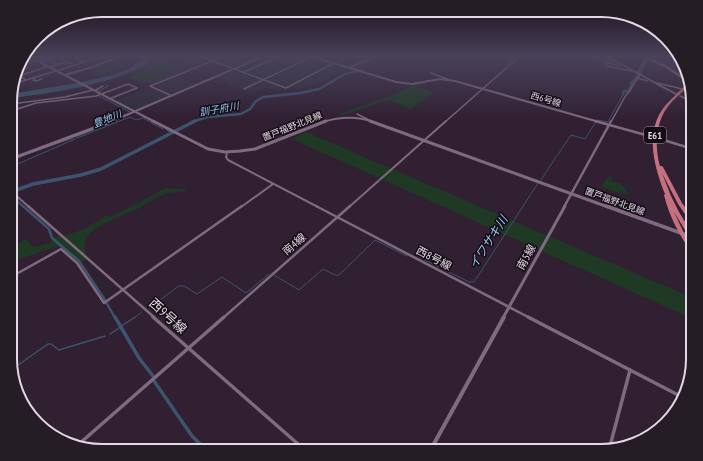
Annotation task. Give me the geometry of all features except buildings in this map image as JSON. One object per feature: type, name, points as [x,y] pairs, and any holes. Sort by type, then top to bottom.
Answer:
[{"type":"highway","name":"E61","points":[[685,89],[663,112],[657,129],[656,151],[663,184],[686,224]]},
{"type":"highway","name":"E61","points":[[680,94],[663,118],[659,129],[658,151],[661,167],[670,193],[686,223]]},
{"type":"highway","points":[[661,167],[676,198],[686,212]]},
{"type":"highway","points":[[663,184],[669,208],[686,241]]},
{"type":"main road","name":"置戸福野北見線","points":[[69,78],[208,149],[227,153],[241,152],[261,148],[331,120],[350,118],[369,120],[425,139],[686,236]]},
{"type":"main road","points":[[17,157],[84,133],[214,78]]},
{"type":"street","points":[[22,78],[27,80]]},
{"type":"street","points":[[20,82],[36,78]]},
{"type":"street","points":[[169,78],[149,85],[172,96]]},
{"type":"street","points":[[258,78],[286,88],[306,78]]},
{"type":"street","points":[[244,89],[269,78]]},
{"type":"street","name":"西6号線","points":[[381,78],[407,84],[436,79],[450,80],[483,88],[653,137]]},
{"type":"street","points":[[443,78],[450,80]]},
{"type":"street","name":"南4線","points":[[82,441],[495,78]]},
{"type":"street","points":[[637,78],[685,90]]},
{"type":"street","name":"南5線","points":[[434,444],[626,94],[631,92],[631,88],[637,78]]},
{"type":"street","points":[[644,78],[686,98]]},
{"type":"street","points":[[17,103],[90,97],[128,84],[137,88],[109,98]]},
{"type":"street","points":[[96,90],[103,86]]},
{"type":"street","points":[[17,109],[92,90]]},
{"type":"street","points":[[357,114],[369,120]]},
{"type":"street","points":[[660,139],[686,147]]},
{"type":"street","name":"西8号線","points":[[227,153],[226,157],[228,160],[678,395]]},
{"type":"street","points":[[17,274],[61,249],[77,263],[104,303],[273,184]]},
{"type":"street","name":"西9号線","points":[[17,196],[298,444]]},
{"type":"street","points":[[610,443],[630,370]]},
{"type":"shaded area","points":[[156,78],[168,78],[152,84],[145,82]]},
{"type":"shaded area","points":[[173,78],[180,78],[195,84],[171,94],[154,86]]},
{"type":"shaded area","points":[[214,78],[255,78],[261,80],[241,90]]},
{"type":"shaded area","points":[[272,78],[303,78],[286,87],[267,80]]},
{"type":"shaded area","points":[[309,78],[329,78],[314,85],[295,89],[292,88],[294,87],[292,86]]},
{"type":"shaded area","points":[[264,81],[289,90],[276,91],[268,88],[262,88],[251,94],[243,90]]},
{"type":"shaded area","points":[[151,87],[169,96],[134,110],[116,101]]},
{"type":"green space","points":[[129,78],[156,78],[142,83]]},
{"type":"green space","points":[[428,82],[416,87],[433,93],[411,109],[391,101],[401,94],[393,99],[350,113],[342,115],[339,114],[403,91],[415,84]]},
{"type":"green space","points":[[306,132],[686,295],[686,316],[292,139]]},
{"type":"green space","points":[[609,176],[612,177],[611,179],[613,182],[620,183],[629,194],[623,194],[601,187]]},
{"type":"green space","points":[[166,187],[170,189],[185,189],[186,191],[172,192],[157,197],[141,207],[102,225],[90,233],[85,240],[87,259],[83,261],[73,258],[58,246],[17,260],[17,244],[26,239],[33,247],[46,244],[51,242],[55,237],[82,229],[107,215],[110,217]]},
{"type":"water","points":[[102,78],[116,78],[66,90],[17,97],[18,93]]},
{"type":"waterway","name":"訓子府川","points":[[195,121],[207,117],[241,114],[250,109],[256,101],[263,97],[301,93],[319,89],[339,78]]},
{"type":"waterway","name":"イワサキ川","points":[[623,94],[624,91],[629,91],[632,82],[636,78]]},
{"type":"waterway","points":[[651,82],[655,84]]},
{"type":"waterway","points":[[99,91],[108,86],[106,85]]},
{"type":"waterway","points":[[657,85],[665,89]]},
{"type":"waterway","points":[[668,90],[673,93]]},
{"type":"waterway","name":"イワサキ川","points":[[597,120],[608,122],[623,94]]},
{"type":"waterway","points":[[99,96],[130,112]]},
{"type":"waterway","name":"豊地川","points":[[115,121],[132,113]]},
{"type":"waterway","name":"豊地川","points":[[77,138],[130,117],[136,120],[143,118],[163,129]]},
{"type":"waterway","name":"訓子府川","points":[[17,190],[33,184],[81,175],[101,169],[195,121]]},
{"type":"waterway","name":"イワサキ川","points":[[557,156],[571,135],[585,139],[595,123]]},
{"type":"waterway","name":"豊地川","points":[[75,137],[93,130]]},
{"type":"waterway","name":"豊地川","points":[[166,130],[171,132]]},
{"type":"waterway","name":"豊地川","points":[[30,153],[73,138]]},
{"type":"waterway","name":"豊地川","points":[[17,164],[75,139]]},
{"type":"waterway","name":"イワサキ川","points":[[541,180],[556,157]]},
{"type":"waterway","name":"イワサキ川","points":[[421,258],[469,282],[474,282],[538,183]]},
{"type":"waterway","points":[[17,201],[24,207]]},
{"type":"waterway","points":[[23,206],[49,229],[52,238],[79,261],[105,300]]},
{"type":"waterway","name":"イワサキ川","points":[[274,275],[299,290],[323,269],[335,275],[339,275],[375,240],[407,256]]},
{"type":"waterway","name":"イワサキ川","points":[[149,308],[179,286],[184,286],[197,294],[222,277],[246,293],[269,274]]},
{"type":"waterway","points":[[106,302],[115,318]]},
{"type":"waterway","name":"イワサキ川","points":[[134,318],[142,312]]},
{"type":"waterway","points":[[115,317],[139,358],[153,376]]},
{"type":"waterway","name":"イワサキ川","points":[[110,334],[135,317]]},
{"type":"waterway","name":"イワサキ川","points":[[18,365],[48,344],[51,344],[59,350],[105,336]]},
{"type":"waterway","points":[[154,381],[192,436],[200,444]]}]
